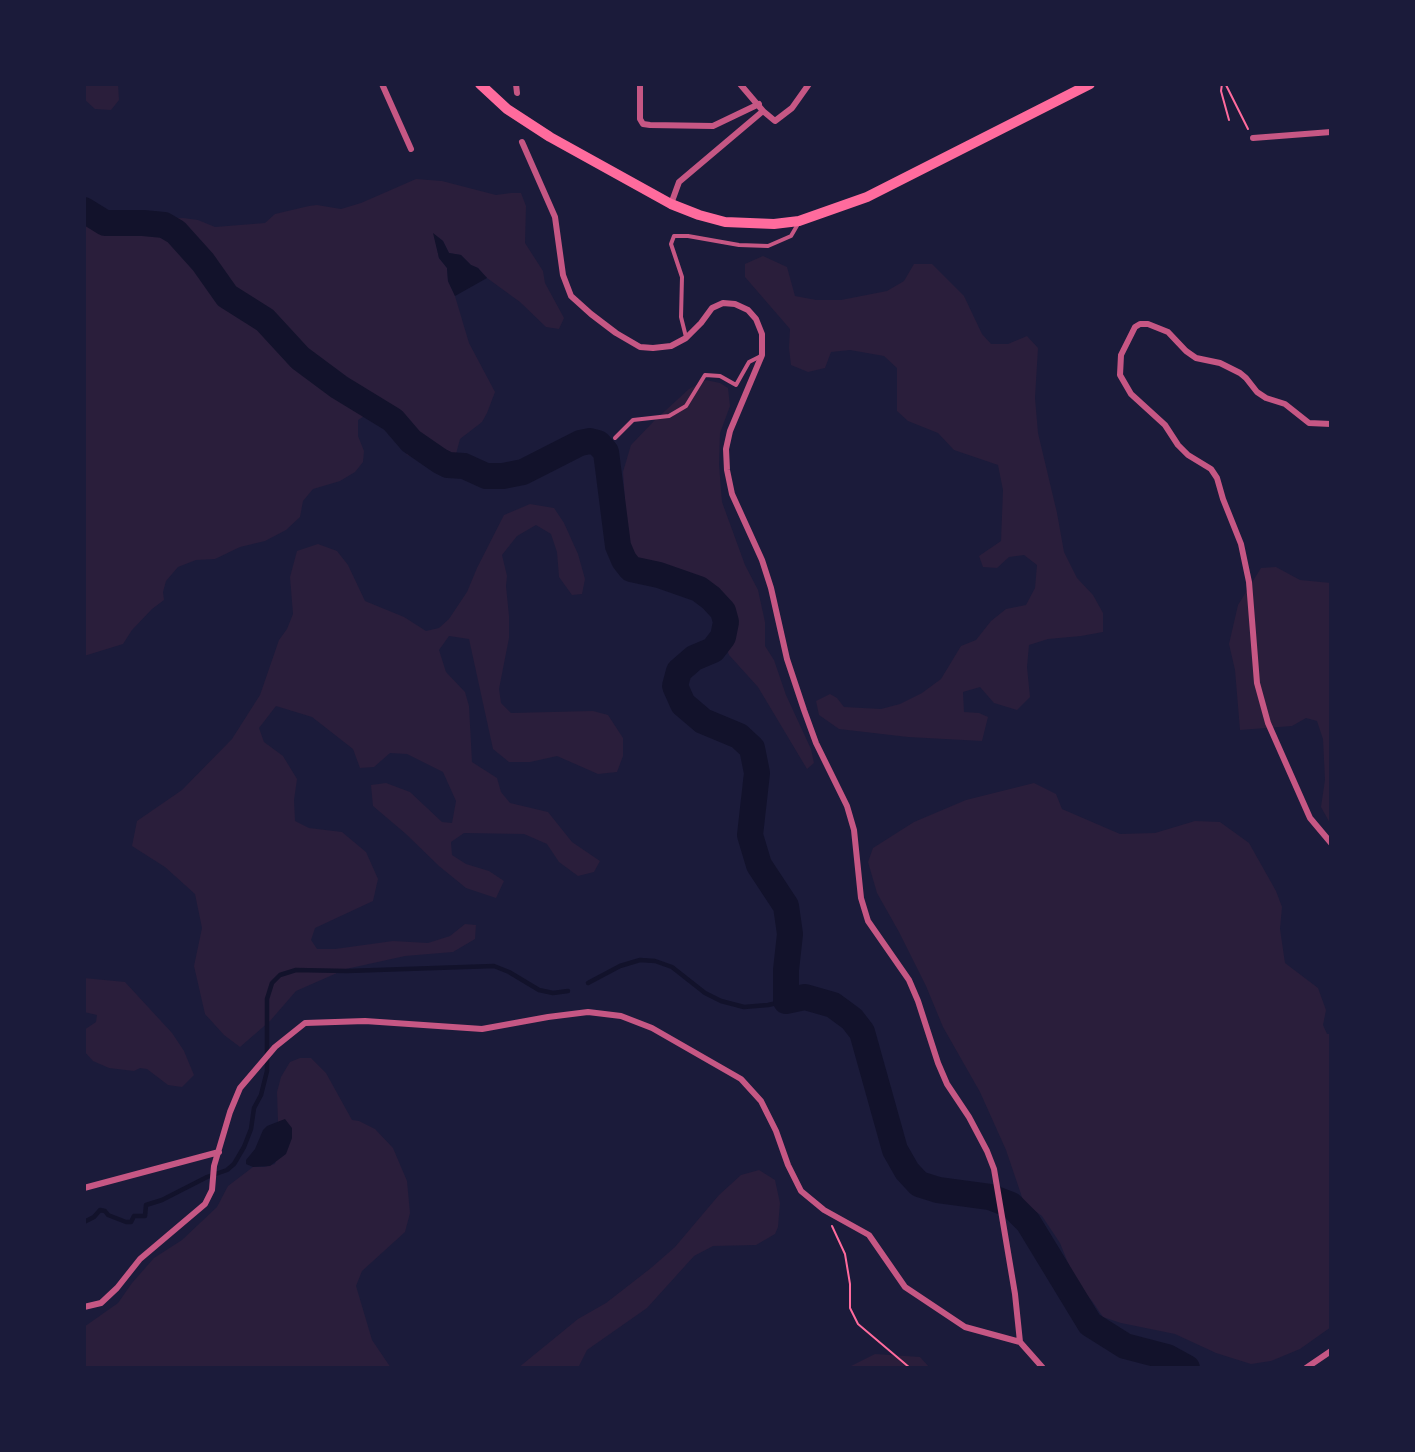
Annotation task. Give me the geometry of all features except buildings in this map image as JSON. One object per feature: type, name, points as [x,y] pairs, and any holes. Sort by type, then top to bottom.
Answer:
[{"type":"main road","points":[[480,84],[507,109],[550,137],[671,204],[724,222],[774,224],[799,221],[867,197],[1090,84]]},
{"type":"street","points":[[382,84],[411,149]]},
{"type":"street","points":[[516,84],[517,93]]},
{"type":"street","points":[[640,84],[640,119],[643,124],[713,126],[759,104]]},
{"type":"street","points":[[740,84],[763,111],[775,121],[792,108],[809,84]]},
{"type":"street","points":[[671,204],[679,182],[763,111]]},
{"type":"street","points":[[1252,138],[1331,132]]},
{"type":"street","points":[[522,142],[555,217],[563,275],[571,296],[616,333],[640,347],[671,346],[686,338],[712,308],[723,303],[735,304],[748,310],[756,320],[762,334],[762,356],[730,431],[726,449],[732,494],[762,560],[771,588],[787,659],[816,743],[847,806],[854,830],[861,898],[868,921],[909,980],[947,1084],[969,1117],[994,1169],[1015,1294],[1020,1342]]},
{"type":"street","points":[[1331,424],[1309,423],[1285,404],[1266,398],[1257,392],[1240,373],[1220,363],[1196,358],[1168,333],[1148,324],[1135,327],[1121,355],[1120,375],[1131,394],[1165,425],[1178,445],[1188,455],[1211,469],[1217,478],[1240,544],[1249,582],[1257,683],[1268,723],[1310,818],[1331,843]]},
{"type":"street","points":[[84,1307],[101,1303],[117,1288],[140,1259],[205,1204],[213,1190],[214,1166],[230,1112],[240,1088],[275,1047],[305,1023],[365,1020],[482,1029],[588,1012],[621,1016],[652,1028],[741,1079],[761,1101],[801,1191],[824,1210],[869,1234],[905,1287],[965,1327],[1020,1342],[1043,1368]]},
{"type":"street","points":[[84,1188],[219,1152]]},
{"type":"street","points":[[1306,1368],[1331,1351]]},
{"type":"lane","points":[[686,338],[681,317],[682,277],[671,244],[674,236],[688,236],[739,245],[768,246],[791,236],[799,221]]},
{"type":"lane","points":[[615,438],[633,420],[669,416],[686,406],[705,375],[720,375],[736,386],[749,362],[762,356]]},
{"type":"path","points":[[1229,120],[1221,91],[1222,84],[1226,85],[1252,138]]},
{"type":"path","points":[[824,1210],[845,1254],[850,1284],[850,1308],[858,1324],[910,1368]]},
{"type":"shaded area","points":[[84,84],[118,84],[119,100],[111,110],[95,109],[84,99]]},
{"type":"shaded area","points":[[416,179],[442,181],[496,195],[521,193],[526,206],[525,243],[543,271],[545,283],[564,318],[559,329],[546,327],[520,302],[461,255],[449,253],[443,241],[434,234],[439,258],[447,268],[448,281],[455,296],[469,343],[495,392],[482,422],[460,439],[450,465],[430,463],[407,455],[398,428],[381,414],[369,413],[358,420],[358,436],[364,451],[363,462],[355,472],[340,481],[313,489],[303,501],[300,517],[286,530],[265,541],[240,547],[215,559],[196,560],[178,567],[166,581],[163,592],[164,600],[132,630],[123,644],[84,656],[84,217],[95,220],[183,218],[198,220],[215,227],[265,223],[275,214],[309,206],[341,209],[361,203]]},
{"type":"shaded area","points":[[433,233],[443,241],[449,253],[461,255],[487,278],[455,296],[448,281],[447,268],[439,258]]},
{"type":"shaded area","points":[[763,256],[787,267],[795,296],[816,300],[841,300],[887,291],[904,281],[914,264],[932,264],[964,296],[982,334],[991,344],[1008,344],[1027,336],[1038,348],[1035,398],[1038,433],[1064,552],[1077,578],[1093,595],[1103,613],[1103,632],[1048,639],[1029,645],[1027,667],[1030,697],[1017,710],[994,703],[980,687],[963,692],[964,712],[979,713],[988,717],[982,741],[908,737],[839,729],[819,715],[816,701],[830,694],[837,698],[844,707],[881,709],[900,704],[922,693],[941,679],[961,646],[976,640],[991,621],[1006,609],[1026,605],[1035,588],[1037,565],[1024,555],[1009,557],[997,568],[983,567],[979,556],[1001,541],[1003,490],[998,465],[954,450],[938,433],[908,421],[897,411],[897,368],[884,356],[850,350],[831,352],[825,368],[808,372],[791,365],[790,329],[745,277],[745,264]]},
{"type":"shaded area","points":[[706,380],[720,383],[728,388],[730,406],[720,433],[719,464],[722,502],[745,565],[758,590],[765,622],[765,646],[774,660],[786,695],[811,749],[814,763],[807,769],[758,687],[729,655],[717,624],[706,604],[676,582],[639,565],[628,546],[623,472],[631,445],[689,389]]},
{"type":"shaded area","points":[[530,504],[554,508],[564,523],[578,554],[585,579],[582,594],[572,595],[559,577],[557,552],[551,534],[536,525],[517,536],[502,555],[507,576],[509,638],[499,689],[501,703],[511,713],[593,711],[608,715],[623,738],[623,756],[617,772],[598,774],[557,756],[530,762],[509,762],[493,749],[469,639],[449,636],[439,650],[446,672],[465,692],[469,706],[472,762],[497,778],[501,792],[510,803],[548,812],[572,842],[600,861],[594,872],[578,876],[559,862],[547,844],[524,834],[464,833],[451,842],[452,855],[466,864],[489,871],[504,881],[496,898],[466,888],[373,806],[371,785],[386,783],[410,792],[442,822],[452,823],[456,801],[443,772],[407,754],[390,753],[374,767],[360,768],[353,749],[312,717],[276,706],[259,728],[264,742],[283,756],[297,779],[294,800],[295,821],[309,828],[342,832],[366,852],[378,879],[373,901],[315,928],[311,940],[317,949],[335,949],[393,941],[428,943],[450,936],[465,924],[476,925],[475,939],[453,952],[405,956],[346,969],[296,991],[270,1021],[240,1047],[224,1035],[205,1014],[194,966],[202,928],[195,894],[165,867],[132,846],[137,821],[182,790],[232,739],[260,695],[279,640],[287,629],[293,614],[290,577],[297,551],[318,544],[337,551],[348,565],[365,601],[404,617],[426,631],[439,628],[449,619],[467,592],[504,515]]},
{"type":"shaded area","points":[[1276,567],[1300,580],[1331,583],[1331,825],[1321,807],[1325,780],[1323,739],[1317,721],[1306,718],[1292,726],[1240,730],[1235,670],[1229,644],[1238,605],[1261,568]]},
{"type":"shaded area","points":[[1034,783],[1056,794],[1062,809],[1120,834],[1155,833],[1195,821],[1220,822],[1249,843],[1276,891],[1282,907],[1280,929],[1285,963],[1318,988],[1326,1010],[1323,1025],[1327,1034],[1331,1034],[1331,1327],[1300,1349],[1271,1361],[1251,1364],[1216,1353],[1175,1334],[1103,1317],[1076,1283],[1060,1243],[1042,1216],[1024,1203],[1006,1150],[980,1092],[943,1027],[926,986],[877,893],[868,862],[873,848],[914,822],[966,800]]},
{"type":"shaded area","points":[[84,978],[125,982],[172,1033],[184,1051],[194,1075],[182,1087],[168,1085],[147,1069],[140,1068],[134,1071],[109,1068],[93,1061],[84,1051],[84,1030],[96,1022],[97,1015],[84,1012]]},
{"type":"shaded area","points":[[300,1058],[311,1058],[326,1073],[352,1120],[375,1129],[393,1148],[407,1181],[410,1213],[405,1232],[362,1271],[356,1286],[372,1340],[391,1368],[84,1368],[84,1327],[118,1303],[154,1258],[182,1240],[217,1207],[228,1186],[253,1167],[275,1164],[285,1120],[278,1122],[277,1092],[281,1077],[290,1062]]},
{"type":"shaded area","points":[[285,1119],[292,1128],[292,1138],[286,1154],[270,1166],[253,1167],[246,1164],[263,1130]]},
{"type":"shaded area","points":[[759,1170],[775,1180],[780,1203],[778,1227],[775,1234],[756,1245],[713,1246],[694,1256],[647,1308],[587,1350],[578,1368],[518,1368],[578,1319],[606,1303],[651,1268],[675,1247],[719,1195],[741,1175]]},
{"type":"shaded area","points":[[875,1354],[920,1357],[930,1368],[847,1368]]},
{"type":"waterway","points":[[84,210],[105,223],[164,225],[176,232],[203,262],[227,296],[265,320],[300,358],[339,387],[393,420],[411,441],[448,465],[464,466],[486,476],[503,476],[523,472],[580,443],[590,441],[598,443],[606,452],[618,546],[624,560],[631,569],[659,575],[699,589],[723,611],[726,622],[723,637],[713,650],[694,658],[679,671],[675,686],[683,704],[703,721],[739,736],[752,748],[757,773],[750,835],[759,865],[786,906],[790,934],[786,970],[786,1001],[805,997],[833,1005],[852,1019],[862,1032],[895,1150],[907,1171],[919,1184],[938,1190],[990,1197],[1011,1205],[1028,1222],[1090,1324],[1125,1346],[1167,1357],[1187,1368]]},
{"type":"waterway","points":[[588,983],[620,966],[640,960],[655,961],[672,967],[705,993],[721,1001],[744,1007],[786,1001]]},
{"type":"waterway","points":[[84,1222],[94,1217],[100,1210],[126,1222],[131,1222],[134,1216],[145,1216],[146,1205],[227,1170],[234,1164],[251,1129],[254,1108],[261,1095],[267,1071],[267,999],[272,983],[280,975],[296,970],[347,971],[494,966],[539,990],[553,993],[568,991]]}]
